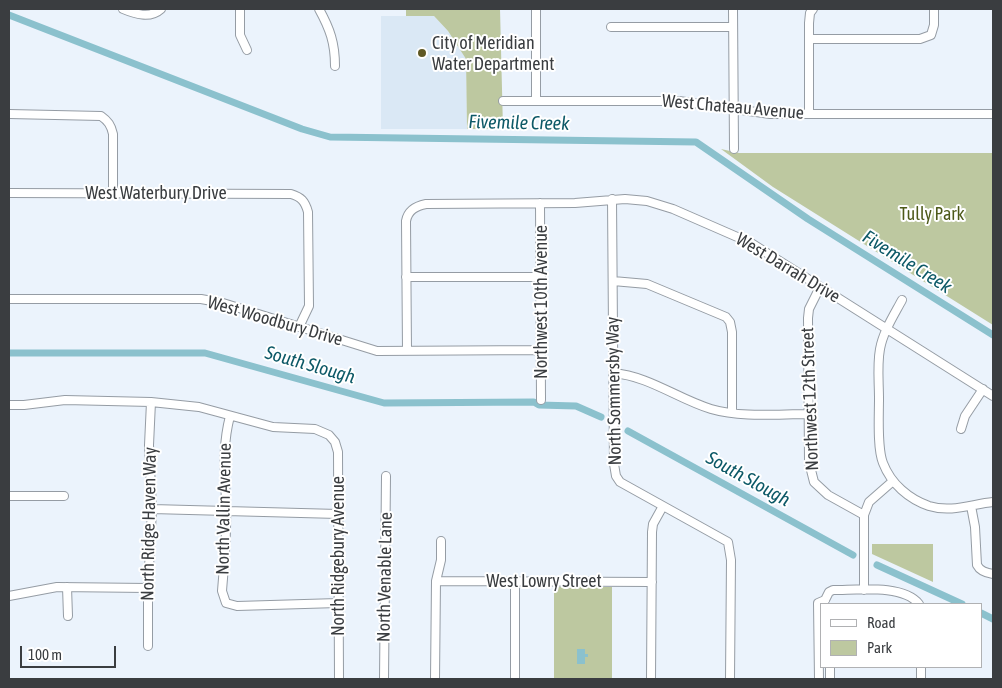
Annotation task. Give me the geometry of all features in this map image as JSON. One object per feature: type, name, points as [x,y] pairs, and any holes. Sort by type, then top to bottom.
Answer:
[{"type":"street","points":[[123,9],[142,15],[160,10]]},
{"type":"street","points":[[240,9],[240,35],[247,50]]},
{"type":"street","points":[[319,9],[332,36],[335,50],[335,66]]},
{"type":"street","points":[[536,9],[536,100]]},
{"type":"street","points":[[733,9],[734,148]]},
{"type":"street","points":[[809,114],[809,39],[810,13],[813,9]]},
{"type":"street","points":[[809,39],[920,39],[930,36],[934,25],[934,9]]},
{"type":"street","points":[[611,27],[733,27]]},
{"type":"street","name":"West Chateau Avenue","points":[[503,100],[679,101],[770,114],[993,114]]},
{"type":"street","points":[[9,114],[100,116],[107,120],[113,134],[113,193]]},
{"type":"street","name":"West Waterbury Drive","points":[[9,192],[291,194],[303,199],[308,212],[309,306],[299,327]]},
{"type":"street","name":"West Darrah Drive","points":[[540,203],[575,203],[612,199],[647,201],[710,224],[751,242],[993,396]]},
{"type":"street","name":"North Sommersby Way","points":[[612,199],[614,464],[616,476],[620,482],[728,542],[732,560],[730,679]]},
{"type":"street","points":[[407,351],[406,221],[409,212],[419,205],[426,204],[540,203]]},
{"type":"street","name":"Northwest 10th Avenue","points":[[540,203],[541,400]]},
{"type":"street","points":[[406,277],[541,277]]},
{"type":"street","points":[[613,281],[646,284],[726,317],[730,322],[732,332],[732,413]]},
{"type":"street","name":"Northwest 12th Street","points":[[820,287],[809,309],[808,318],[809,462],[814,482],[828,495],[864,515]]},
{"type":"street","name":"West Woodbury Drive","points":[[9,299],[201,299],[223,303],[377,351],[541,350]]},
{"type":"street","points":[[902,300],[887,329],[880,348],[879,440],[882,462],[893,481],[904,493],[918,502],[942,509],[993,502]]},
{"type":"street","points":[[614,373],[630,374],[674,395],[712,409],[732,413],[808,414]]},
{"type":"street","points":[[961,429],[965,416],[983,389]]},
{"type":"street","points":[[9,405],[64,400],[151,402],[199,407],[230,416]]},
{"type":"street","name":"North Ridge Haven Way","points":[[148,646],[148,588],[152,509],[149,445],[151,402]]},
{"type":"street","name":"North Ridgebury Avenue","points":[[230,416],[281,429],[315,429],[329,435],[335,442],[338,452],[338,679]]},
{"type":"street","name":"North Vallin Avenue","points":[[230,416],[225,436],[224,452],[226,512],[222,591],[226,603],[238,606],[338,603]]},
{"type":"street","name":"North Venable Lane","points":[[384,679],[386,476]]},
{"type":"street","points":[[864,590],[864,515],[869,502],[893,481]]},
{"type":"street","points":[[9,496],[64,496]]},
{"type":"street","points":[[651,679],[652,532],[653,524],[663,506]]},
{"type":"street","points":[[971,506],[976,527],[976,560],[979,569],[993,574]]},
{"type":"street","points":[[152,509],[338,514]]},
{"type":"street","points":[[435,679],[436,581],[441,560],[441,541]]},
{"type":"street","name":"West Lowry Street","points":[[436,581],[652,582]]},
{"type":"street","points":[[515,581],[515,679]]},
{"type":"street","points":[[67,587],[68,616]]},
{"type":"street","points":[[9,596],[49,588],[148,588]]},
{"type":"street","points":[[819,679],[818,603],[828,602],[828,592],[833,590],[886,590],[901,594],[917,602]]},
{"type":"shaded area","points":[[381,16],[434,16],[448,31],[466,59],[467,129],[381,129]]},
{"type":"green space","points":[[406,9],[500,9],[503,129],[467,129],[466,59],[448,31],[434,16],[406,16]]},
{"type":"green space","name":"Tully Park","points":[[721,149],[739,153],[993,153],[993,325],[773,187]]},
{"type":"green space","points":[[872,544],[933,544],[933,582],[872,554]]},
{"type":"green space","points":[[554,587],[612,587],[612,679],[554,679]]},
{"type":"water","points":[[577,649],[585,649],[585,654],[588,654],[588,657],[585,657],[585,664],[577,664]]},
{"type":"waterway","name":"Fivemile Creek","points":[[9,15],[302,129],[330,137],[696,142],[808,219],[993,335]]},
{"type":"waterway","name":"South Slough","points":[[9,353],[205,353],[384,403],[534,402],[539,405],[576,406],[601,417]]},
{"type":"waterway","name":"South Slough","points":[[628,431],[853,555]]},
{"type":"waterway","name":"South Slough","points":[[877,565],[960,603]]},
{"type":"waterway","name":"South Slough","points":[[982,614],[993,619]]},
{"type":"place","name":"City of Meridian Water Department","points":[[422,53]]}]
